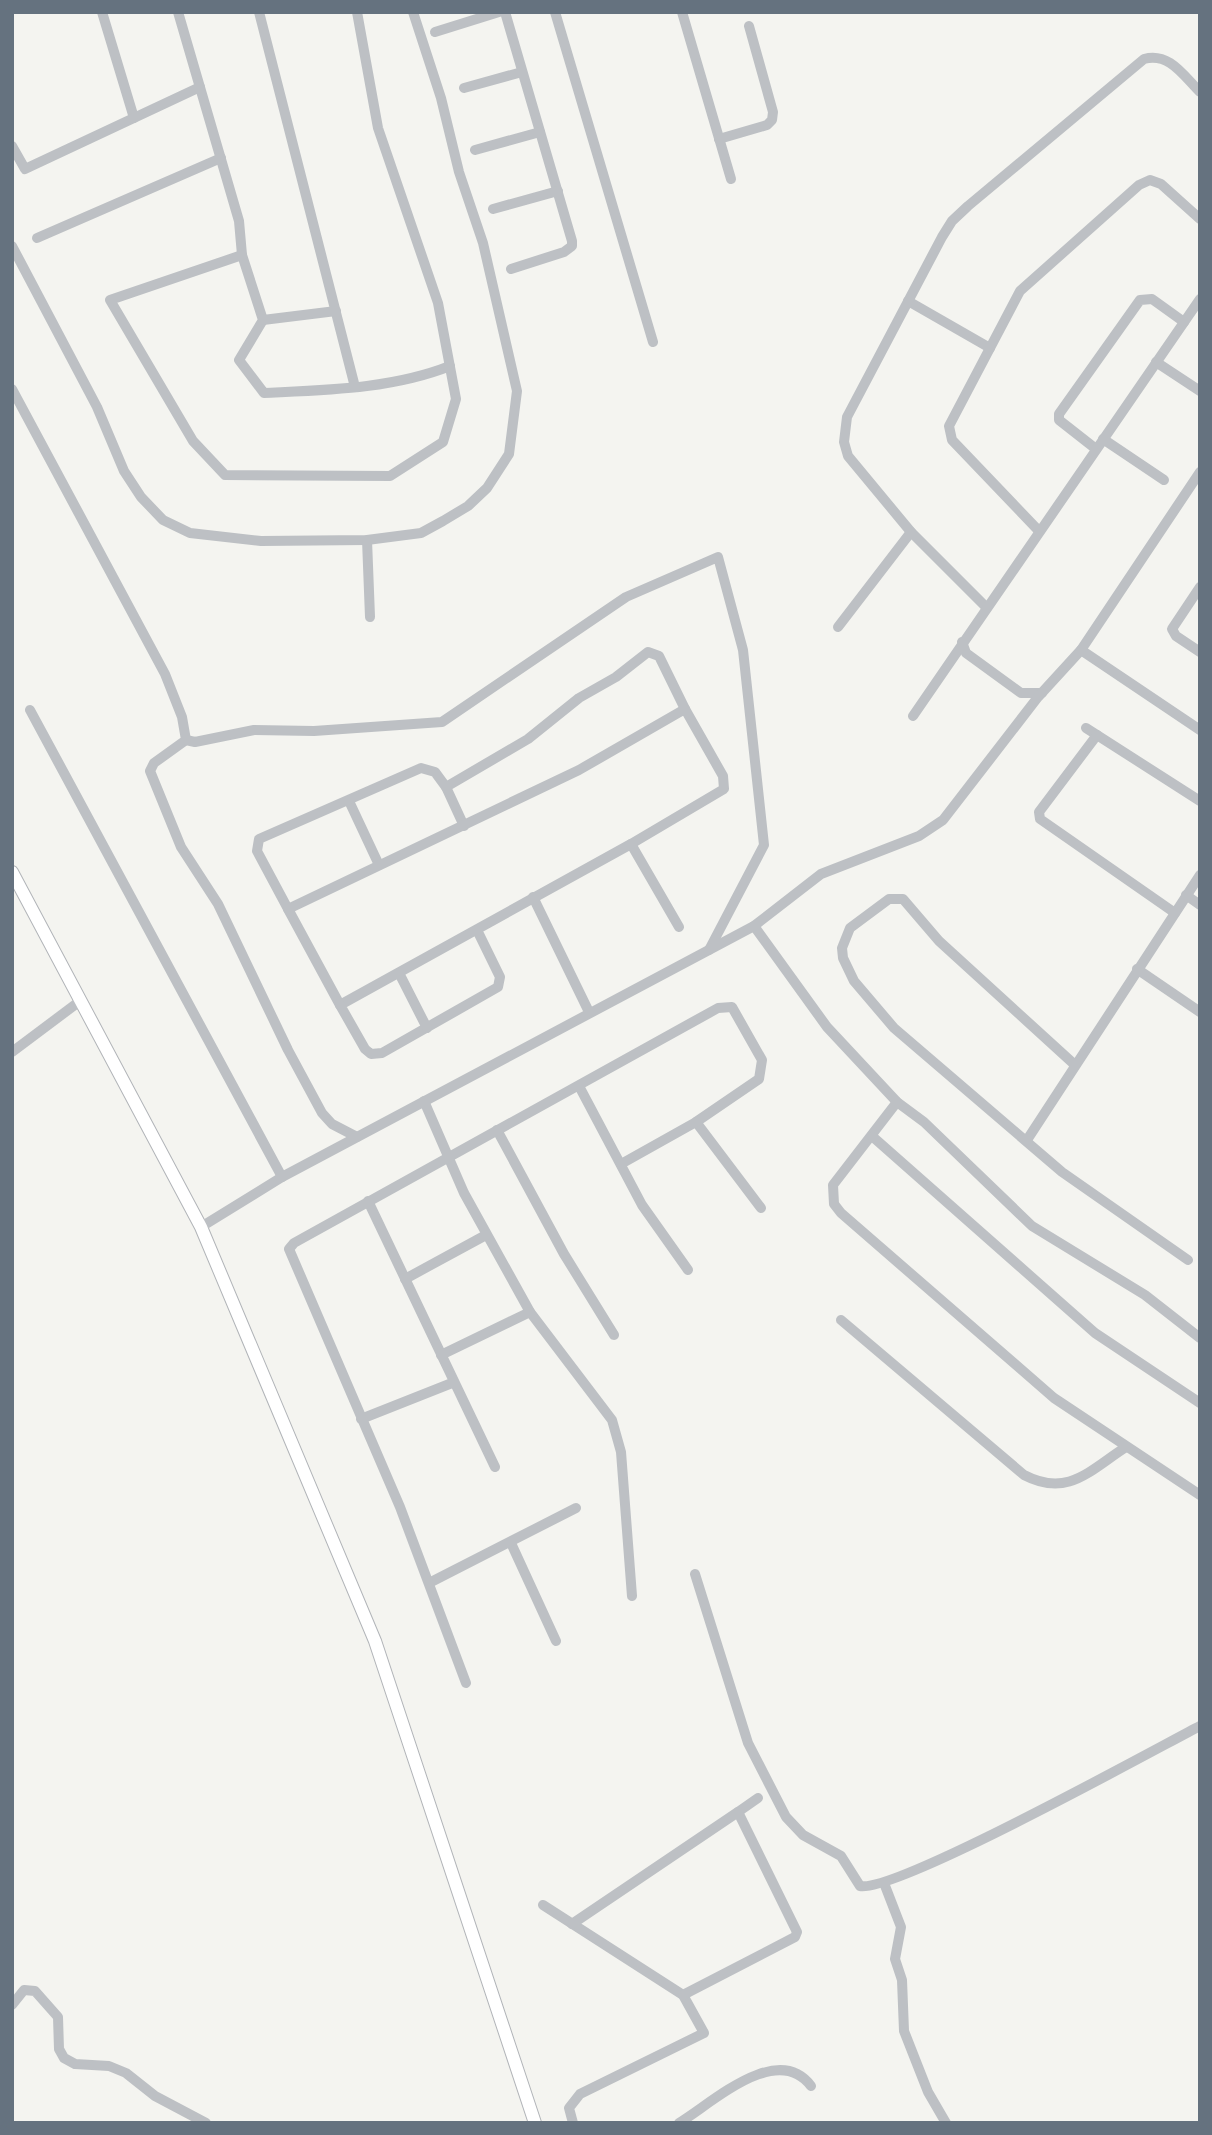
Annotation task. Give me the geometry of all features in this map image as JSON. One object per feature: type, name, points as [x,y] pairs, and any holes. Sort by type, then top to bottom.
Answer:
[{"type":"main road","points":[[12,872],[201,1227],[374,1641],[535,2123]]},
{"type":"street","points":[[102,12],[134,118]]},
{"type":"street","points":[[178,12],[239,221],[242,255],[263,320],[239,360],[264,393],[355,387],[427,375],[450,366]]},
{"type":"street","points":[[259,12],[355,387]]},
{"type":"street","points":[[242,255],[110,300],[193,441],[225,475],[390,476],[443,442],[456,399],[438,303],[378,128],[357,12]]},
{"type":"street","points":[[12,246],[97,407],[124,471],[141,497],[163,520],[190,533],[261,541],[368,540],[421,533],[468,506],[498,474],[509,454],[515,427],[517,391],[485,253],[414,12]]},
{"type":"street","points":[[435,32],[464,17],[499,12]]},
{"type":"street","points":[[505,12],[572,246],[564,252],[511,269]]},
{"type":"street","points":[[555,12],[653,342]]},
{"type":"street","points":[[682,12],[731,179]]},
{"type":"street","points":[[719,139],[766,125],[772,120],[773,112],[749,26]]},
{"type":"street","points":[[986,607],[911,532],[848,456],[844,442],[847,417],[952,221],[1144,59],[1155,56],[1168,60],[1200,92]]},
{"type":"street","points":[[464,88],[522,72]]},
{"type":"street","points":[[12,146],[24,169],[200,87]]},
{"type":"street","points":[[475,150],[540,132]]},
{"type":"street","points":[[37,238],[220,158]]},
{"type":"street","points":[[1038,530],[989,480],[949,433],[949,426],[1020,291],[1031,278],[1139,185],[1150,180],[1161,184],[1200,219]]},
{"type":"street","points":[[493,209],[558,191]]},
{"type":"street","points":[[1096,449],[1059,419],[1059,414],[1118,328],[1133,307],[1145,299],[1152,299],[1184,322]]},
{"type":"street","points":[[913,716],[1038,530],[1200,299]]},
{"type":"street","points":[[908,301],[990,348]]},
{"type":"street","points":[[263,320],[336,311]]},
{"type":"street","points":[[1156,362],[1200,391]]},
{"type":"street","points":[[12,388],[165,674],[182,717],[186,740]]},
{"type":"street","points":[[1103,439],[1164,480]]},
{"type":"street","points":[[201,1227],[282,1177],[357,1136],[754,926],[821,874],[923,833],[953,809],[1042,692],[1081,650],[1198,478]]},
{"type":"street","points":[[838,626],[911,532]]},
{"type":"street","points":[[368,540],[370,617]]},
{"type":"street","points":[[357,1136],[332,1124],[322,1113],[288,1050],[218,904],[181,847],[150,771],[154,764],[186,740],[195,742],[254,730],[314,731],[442,722],[626,597],[718,557],[743,650],[764,845],[709,950]]},
{"type":"street","points":[[1200,587],[1172,629],[1176,636],[1200,652]]},
{"type":"street","points":[[962,642],[966,653],[1021,693],[1042,692]]},
{"type":"street","points":[[1081,650],[1200,730]]},
{"type":"street","points":[[340,1005],[631,844],[724,789],[723,776],[659,656],[648,652],[616,677],[579,698],[528,739],[446,787]]},
{"type":"street","points":[[288,909],[579,770],[685,709]]},
{"type":"street","points":[[30,710],[282,1177]]},
{"type":"street","points":[[1086,728],[1200,801]]},
{"type":"street","points":[[1097,735],[1039,811],[1040,819],[1175,913]]},
{"type":"street","points":[[464,826],[446,787],[435,772],[421,768],[260,839],[257,851],[340,1005],[371,1054],[382,1053],[501,984],[477,930]]},
{"type":"street","points":[[349,801],[379,865]]},
{"type":"street","points":[[631,844],[679,927]]},
{"type":"street","points":[[1027,1140],[1200,875]]},
{"type":"street","points":[[1186,895],[1200,905]]},
{"type":"street","points":[[533,897],[589,1012]]},
{"type":"street","points":[[1075,1065],[939,941],[903,899],[889,899],[850,928],[842,948],[843,958],[854,981],[894,1028],[1070,1178],[1188,1260]]},
{"type":"street","points":[[754,926],[827,1027],[897,1102],[924,1122],[1032,1226],[1145,1295],[1200,1338]]},
{"type":"street","points":[[1137,969],[1200,1012]]},
{"type":"street","points":[[399,973],[426,1028]]},
{"type":"street","points":[[12,1052],[80,1001]]},
{"type":"street","points":[[466,1683],[430,1582],[289,1249],[294,1242],[718,1008],[732,1007],[762,1060],[762,1073],[754,1084],[696,1122],[621,1164]]},
{"type":"street","points":[[579,1086],[648,1215],[688,1269]]},
{"type":"street","points":[[424,1101],[447,1157],[486,1235],[530,1312],[603,1405],[618,1435],[632,1596]]},
{"type":"street","points":[[897,1102],[873,1137],[833,1185],[834,1203],[841,1213],[1036,1384],[1200,1495]]},
{"type":"street","points":[[696,1122],[761,1208]]},
{"type":"street","points":[[497,1130],[564,1254],[614,1335]]},
{"type":"street","points":[[873,1137],[1095,1333],[1200,1403]]},
{"type":"street","points":[[368,1201],[452,1383],[495,1467]]},
{"type":"street","points":[[405,1279],[486,1235]]},
{"type":"street","points":[[441,1355],[530,1312]]},
{"type":"street","points":[[841,1320],[1024,1475],[1035,1481],[1068,1484],[1126,1447]]},
{"type":"street","points":[[361,1419],[452,1383]]},
{"type":"street","points":[[430,1582],[576,1508]]},
{"type":"street","points":[[511,1543],[556,1642]]},
{"type":"street","points":[[695,1574],[748,1743],[786,1817],[803,1835],[841,1856],[860,1886],[869,1888],[940,1860],[1200,1727]]},
{"type":"street","points":[[572,1924],[758,1798]]},
{"type":"street","points":[[683,1995],[795,1937],[797,1932],[738,1812]]},
{"type":"street","points":[[884,1883],[901,1927],[895,1959],[902,1980],[905,2031],[928,2092],[946,2123]]},
{"type":"street","points":[[543,1905],[683,1995],[702,2027],[701,2036],[580,2094],[569,2108],[573,2123]]},
{"type":"street","points":[[12,2005],[24,1990],[35,1991],[58,2017],[59,2049],[64,2058],[75,2064],[109,2066],[126,2073],[160,2099],[206,2123]]},
{"type":"street","points":[[679,2123],[738,2083],[762,2073],[783,2070],[798,2074],[811,2086]]}]
